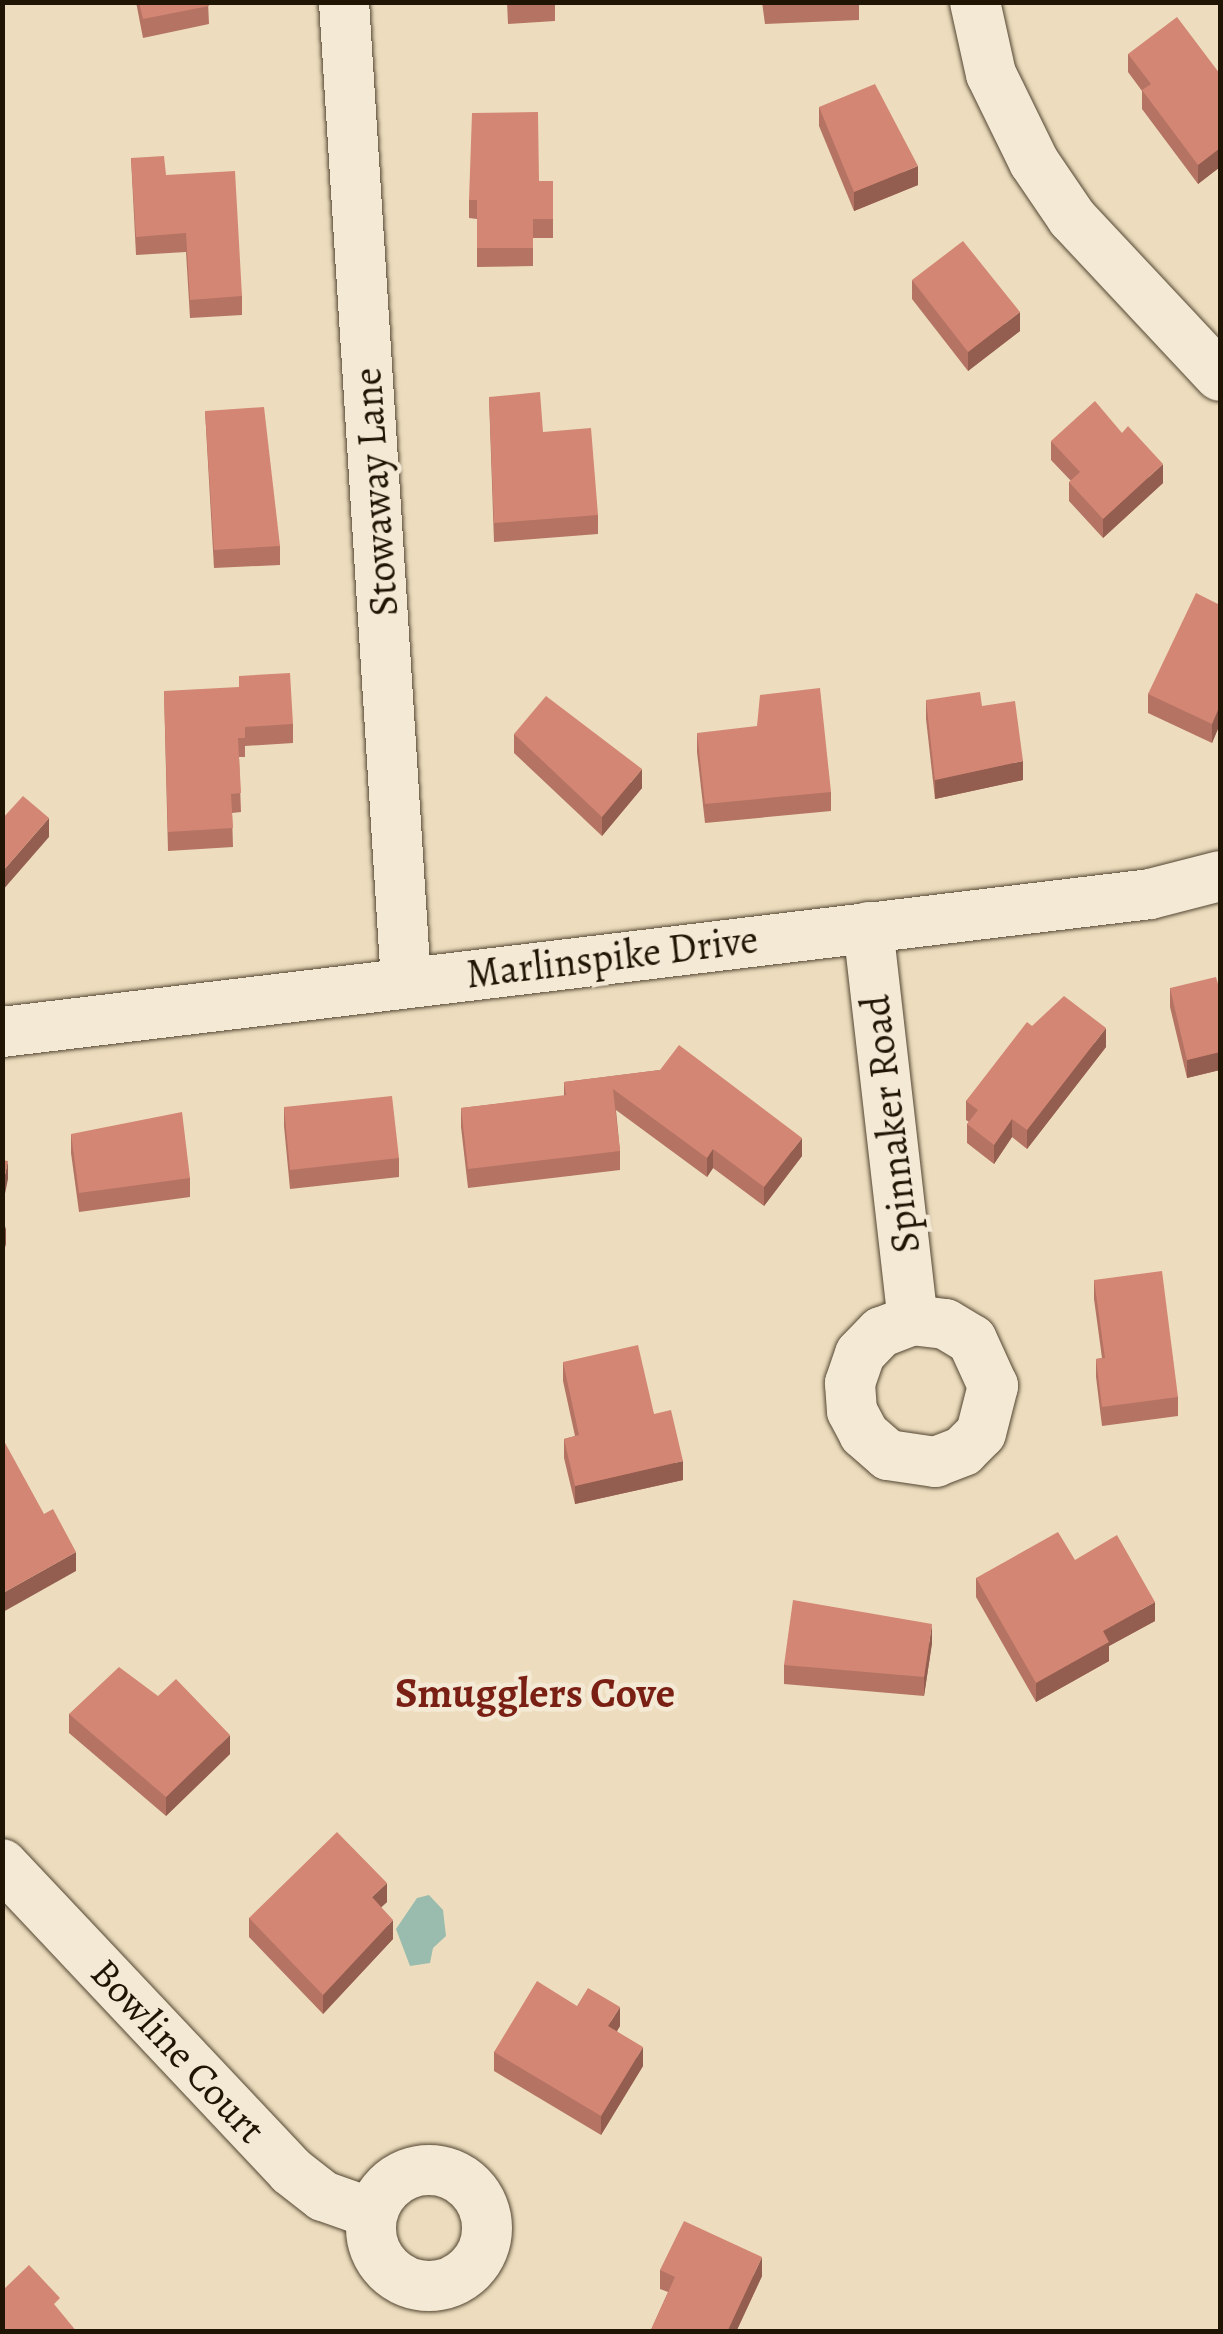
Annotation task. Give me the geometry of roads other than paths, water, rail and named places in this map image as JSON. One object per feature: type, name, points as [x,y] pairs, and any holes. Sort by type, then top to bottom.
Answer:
[{"type":"street","name":"Stowaway Lane","points":[[344,2],[406,980]]},
{"type":"street","points":[[975,2],[991,74],[1034,162],[1072,218],[1220,376]]},
{"type":"street","name":"Marlinspike Drive","points":[[2,1032],[406,980],[1163,892],[1220,876]]},
{"type":"street","name":"Spinnaker Road","points":[[868,927],[913,1320]]},
{"type":"street","name":"Bowline Court","points":[[2,1864],[290,2171],[323,2196],[372,2214]]},
{"type":"district","name":"Smugglers Cove","points":[[535,1693]]}]
